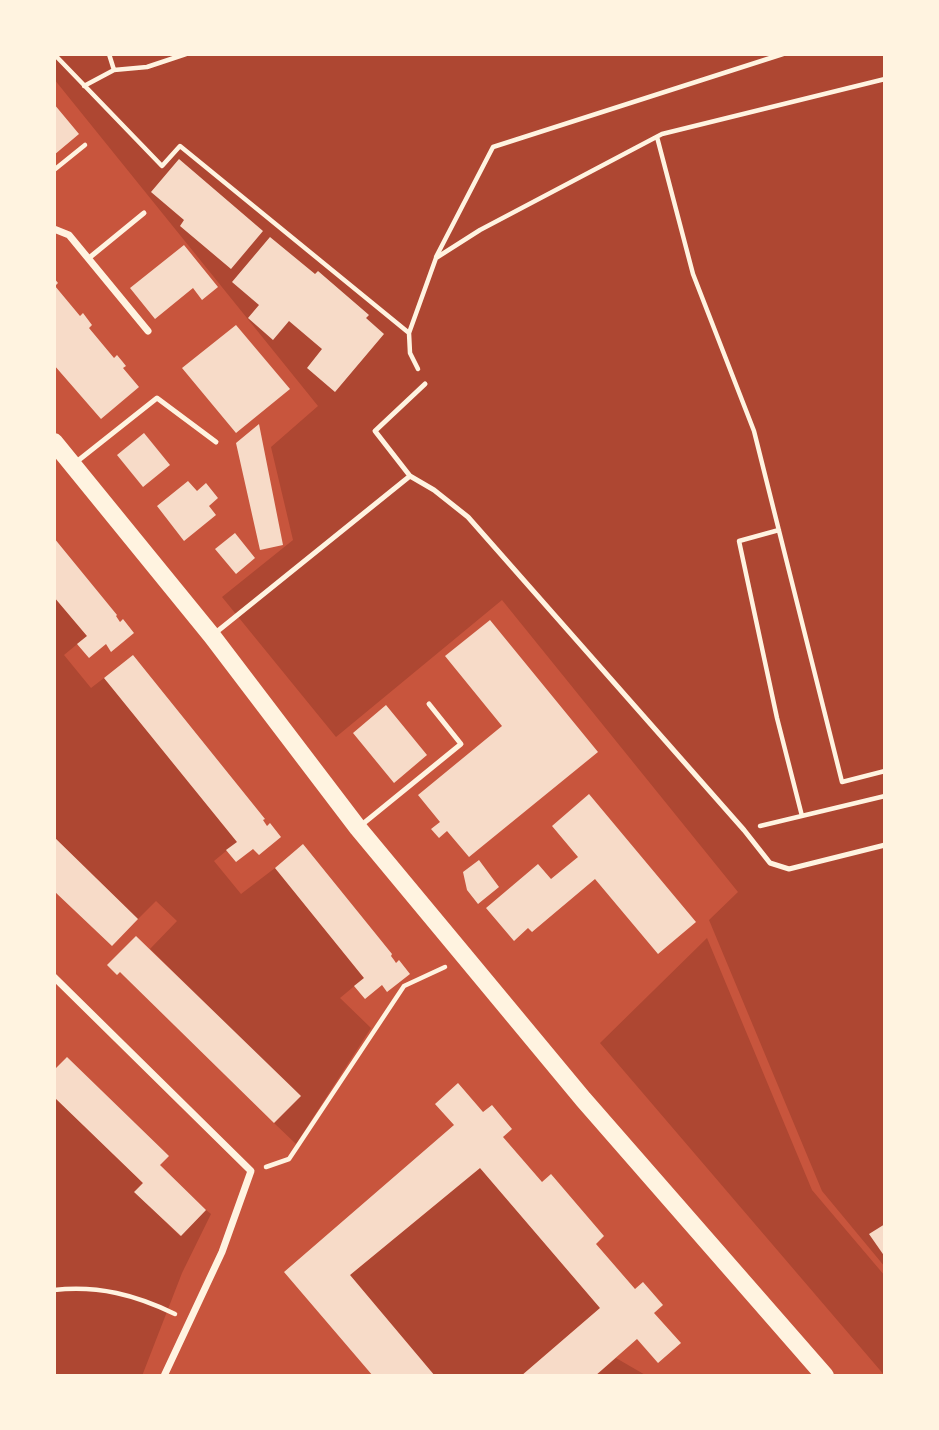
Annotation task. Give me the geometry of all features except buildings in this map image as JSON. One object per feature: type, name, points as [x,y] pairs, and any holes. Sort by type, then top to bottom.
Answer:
[{"type":"main road","points":[[54,443],[212,636],[358,828],[583,1099],[825,1376]]},
{"type":"street","points":[[54,229],[69,235],[148,331]]},
{"type":"street","points":[[54,977],[251,1171],[222,1252],[164,1376]]},
{"type":"lane","points":[[89,258],[144,212]]},
{"type":"lane","points":[[425,384],[375,431],[410,475],[435,490],[468,517],[744,830],[770,863],[789,869],[885,845]]},
{"type":"lane","points":[[73,465],[157,398],[216,442]]},
{"type":"lane","points":[[212,636],[410,475]]},
{"type":"lane","points":[[358,828],[461,744],[429,704]]},
{"type":"path","points":[[54,54],[162,166],[180,146],[409,333]]},
{"type":"path","points":[[108,54],[114,70]]},
{"type":"path","points":[[84,86],[114,70],[147,67],[186,54]]},
{"type":"path","points":[[425,384],[410,353],[409,333],[436,258],[493,148],[783,54]]},
{"type":"path","points":[[436,258],[480,230],[657,137],[885,79]]},
{"type":"path","points":[[657,137],[693,274],[754,431],[842,782],[885,771]]},
{"type":"path","points":[[54,170],[85,145]]},
{"type":"path","points":[[779,530],[739,541],[802,816]]},
{"type":"path","points":[[744,830],[885,796]]},
{"type":"path","points":[[251,1171],[289,1159],[404,986],[466,958]]},
{"type":"path","points":[[54,1290],[86,1288],[127,1294],[189,1322]]},
{"type":"shaded area","points":[[54,54],[885,54],[885,1267],[822,1191],[709,920],[738,892],[502,600],[336,737],[222,597],[293,540],[271,447],[318,406],[54,79]]},
{"type":"shaded area","points":[[54,597],[87,636],[64,655],[91,688],[104,678],[237,842],[214,861],[241,894],[275,868],[364,978],[340,998],[371,1028],[296,1144],[274,1123],[300,1096],[150,949],[177,921],[156,901],[138,919],[54,837]]},
{"type":"shaded area","points":[[707,938],[812,1190],[885,1276],[885,1376],[600,1043]]},
{"type":"shaded area","points":[[54,1097],[143,1183],[135,1192],[180,1236],[206,1210],[211,1214],[182,1273],[142,1376],[54,1376]]},
{"type":"shaded area","points":[[480,1168],[600,1308],[521,1376],[435,1376],[350,1275]]},
{"type":"shaded area","points":[[616,1358],[647,1376],[595,1376]]}]
